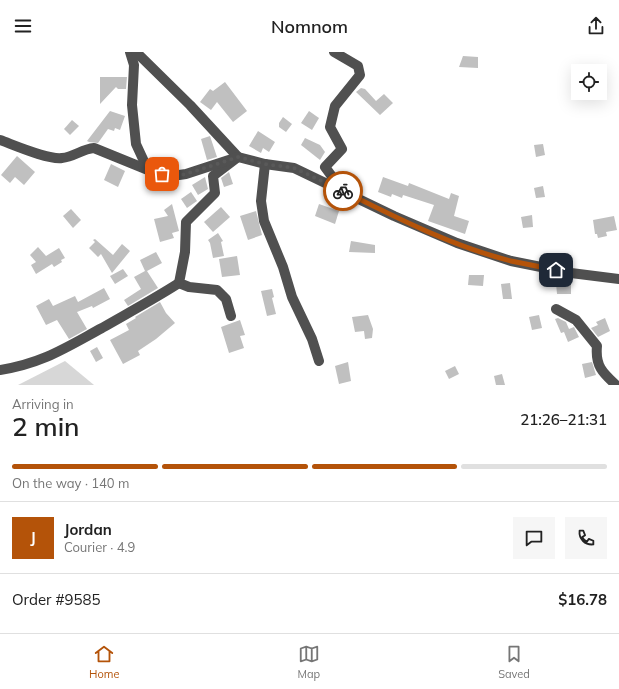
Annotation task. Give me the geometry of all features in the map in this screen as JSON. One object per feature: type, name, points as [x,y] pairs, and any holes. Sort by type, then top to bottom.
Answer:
[{"type":"street","points":[[130,52],[134,65],[132,104],[136,144],[148,170]]},
{"type":"street","points":[[136,52],[190,105],[238,157]]},
{"type":"street","points":[[334,52],[358,66],[360,75],[335,106],[330,127],[342,149],[325,167],[342,191]]},
{"type":"street","points":[[0,140],[37,153],[60,159],[69,157],[87,149],[94,148],[148,170],[172,176],[186,174],[238,157],[265,164],[294,168],[394,216],[457,243],[511,261],[619,279]]},
{"type":"street","points":[[0,370],[32,363],[75,344],[179,283],[185,252],[186,222],[215,193],[213,176],[238,157]]},
{"type":"street","points":[[265,164],[261,201],[264,221],[283,266],[292,297],[312,339],[319,361]]},
{"type":"street","points":[[179,283],[189,287],[217,290],[226,299],[231,316]]},
{"type":"street","points":[[556,308],[576,320],[597,346],[595,358],[603,373],[616,385]]},
{"type":"shaded area","points":[[65,361],[94,385],[18,385]]},
{"type":"building","points":[[463,56],[478,57],[478,68],[459,67]]},
{"type":"building","points":[[100,77],[127,77],[126,89],[118,89],[116,87],[100,104]]},
{"type":"building","points":[[225,82],[247,111],[233,122],[217,102],[211,110],[200,102],[210,89],[213,91]]},
{"type":"building","points":[[361,88],[365,89],[376,101],[384,94],[393,103],[380,115],[356,92]]},
{"type":"building","points":[[110,111],[125,116],[120,130],[115,128],[114,131],[108,129],[98,143],[87,141]]},
{"type":"building","points":[[309,111],[319,118],[312,130],[301,123]]},
{"type":"building","points":[[283,117],[292,124],[286,132],[279,127],[279,123]]},
{"type":"building","points":[[72,120],[79,126],[70,135],[64,129]]},
{"type":"building","points":[[258,131],[275,142],[269,152],[263,148],[261,153],[249,146]]},
{"type":"building","points":[[210,136],[217,157],[207,160],[201,139]]},
{"type":"building","points":[[305,138],[320,145],[325,152],[320,160],[301,145]]},
{"type":"building","points":[[543,144],[545,155],[536,157],[534,145]]},
{"type":"building","points":[[17,156],[35,172],[24,185],[15,177],[10,183],[1,175]]},
{"type":"building","points":[[111,164],[125,171],[118,187],[104,180]]},
{"type":"building","points":[[229,172],[233,184],[224,187],[221,178]]},
{"type":"building","points":[[205,177],[208,189],[198,195],[192,185]]},
{"type":"building","points":[[383,177],[408,186],[409,183],[449,199],[451,193],[459,196],[454,216],[469,221],[465,234],[428,221],[434,205],[403,195],[402,198],[392,194],[391,197],[378,192]]},
{"type":"building","points":[[543,186],[545,197],[536,198],[534,188]]},
{"type":"building","points":[[191,192],[197,201],[187,208],[181,199]]},
{"type":"building","points":[[172,204],[179,231],[172,233],[174,238],[160,242],[154,219],[168,216],[164,210]]},
{"type":"building","points":[[319,204],[339,211],[335,224],[315,216]]},
{"type":"building","points":[[221,207],[230,217],[213,232],[204,222]]},
{"type":"building","points":[[71,209],[81,220],[73,228],[63,216]]},
{"type":"building","points":[[256,211],[262,235],[248,240],[240,216]]},
{"type":"building","points":[[532,215],[533,227],[523,228],[521,217]]},
{"type":"building","points":[[614,216],[617,230],[606,232],[607,236],[598,238],[597,234],[595,234],[593,220]]},
{"type":"building","points":[[218,233],[223,241],[221,242],[224,256],[213,258],[208,240]]},
{"type":"building","points":[[95,239],[113,255],[122,244],[130,251],[112,273],[101,254],[98,257],[89,248],[95,242],[93,240]]},
{"type":"building","points":[[351,241],[375,245],[375,253],[349,252]]},
{"type":"building","points":[[38,247],[46,256],[59,248],[65,258],[54,267],[52,264],[36,274],[31,265],[36,262],[30,255]]},
{"type":"building","points":[[156,252],[162,263],[147,271],[158,288],[128,306],[124,300],[141,289],[134,277],[145,271],[140,260]]},
{"type":"building","points":[[237,256],[240,275],[222,277],[219,259]]},
{"type":"building","points":[[123,269],[128,276],[115,284],[110,276]]},
{"type":"building","points":[[469,275],[484,275],[483,286],[468,285]]},
{"type":"building","points":[[510,283],[512,299],[503,299],[501,284]]},
{"type":"building","points":[[556,283],[571,283],[571,294],[557,294]]},
{"type":"building","points":[[104,288],[110,299],[93,308],[92,306],[77,312],[87,329],[69,339],[57,320],[46,325],[36,306],[49,299],[53,306],[75,296],[78,302]]},
{"type":"building","points":[[272,289],[274,297],[272,298],[276,314],[267,316],[261,291]]},
{"type":"building","points":[[160,302],[166,313],[175,323],[156,339],[138,351],[140,355],[123,364],[110,340],[129,330],[126,324]]},
{"type":"building","points":[[368,315],[373,329],[372,338],[365,339],[364,331],[355,332],[352,317]]},
{"type":"building","points":[[539,315],[542,328],[532,330],[529,317]]},
{"type":"building","points":[[558,318],[566,322],[569,329],[574,327],[579,337],[568,342],[564,332],[561,333],[555,319]]},
{"type":"building","points":[[605,318],[610,331],[598,337],[591,328],[598,325],[596,322]]},
{"type":"building","points":[[240,320],[245,335],[240,336],[244,348],[229,353],[221,327]]},
{"type":"building","points":[[97,347],[103,358],[96,362],[90,351]]},
{"type":"building","points":[[348,362],[351,381],[339,384],[335,366]]},
{"type":"building","points":[[592,362],[596,375],[585,378],[582,364]]},
{"type":"building","points":[[455,366],[459,374],[449,379],[445,371]]},
{"type":"building","points":[[502,374],[505,385],[496,385],[494,376]]},
{"type":"way so far","points":[[162,174],[172,176],[186,174],[238,157],[265,164],[294,168],[343,191]]},
{"type":"route","points":[[343,191],[394,216],[457,243],[511,261],[556,270]]}]
